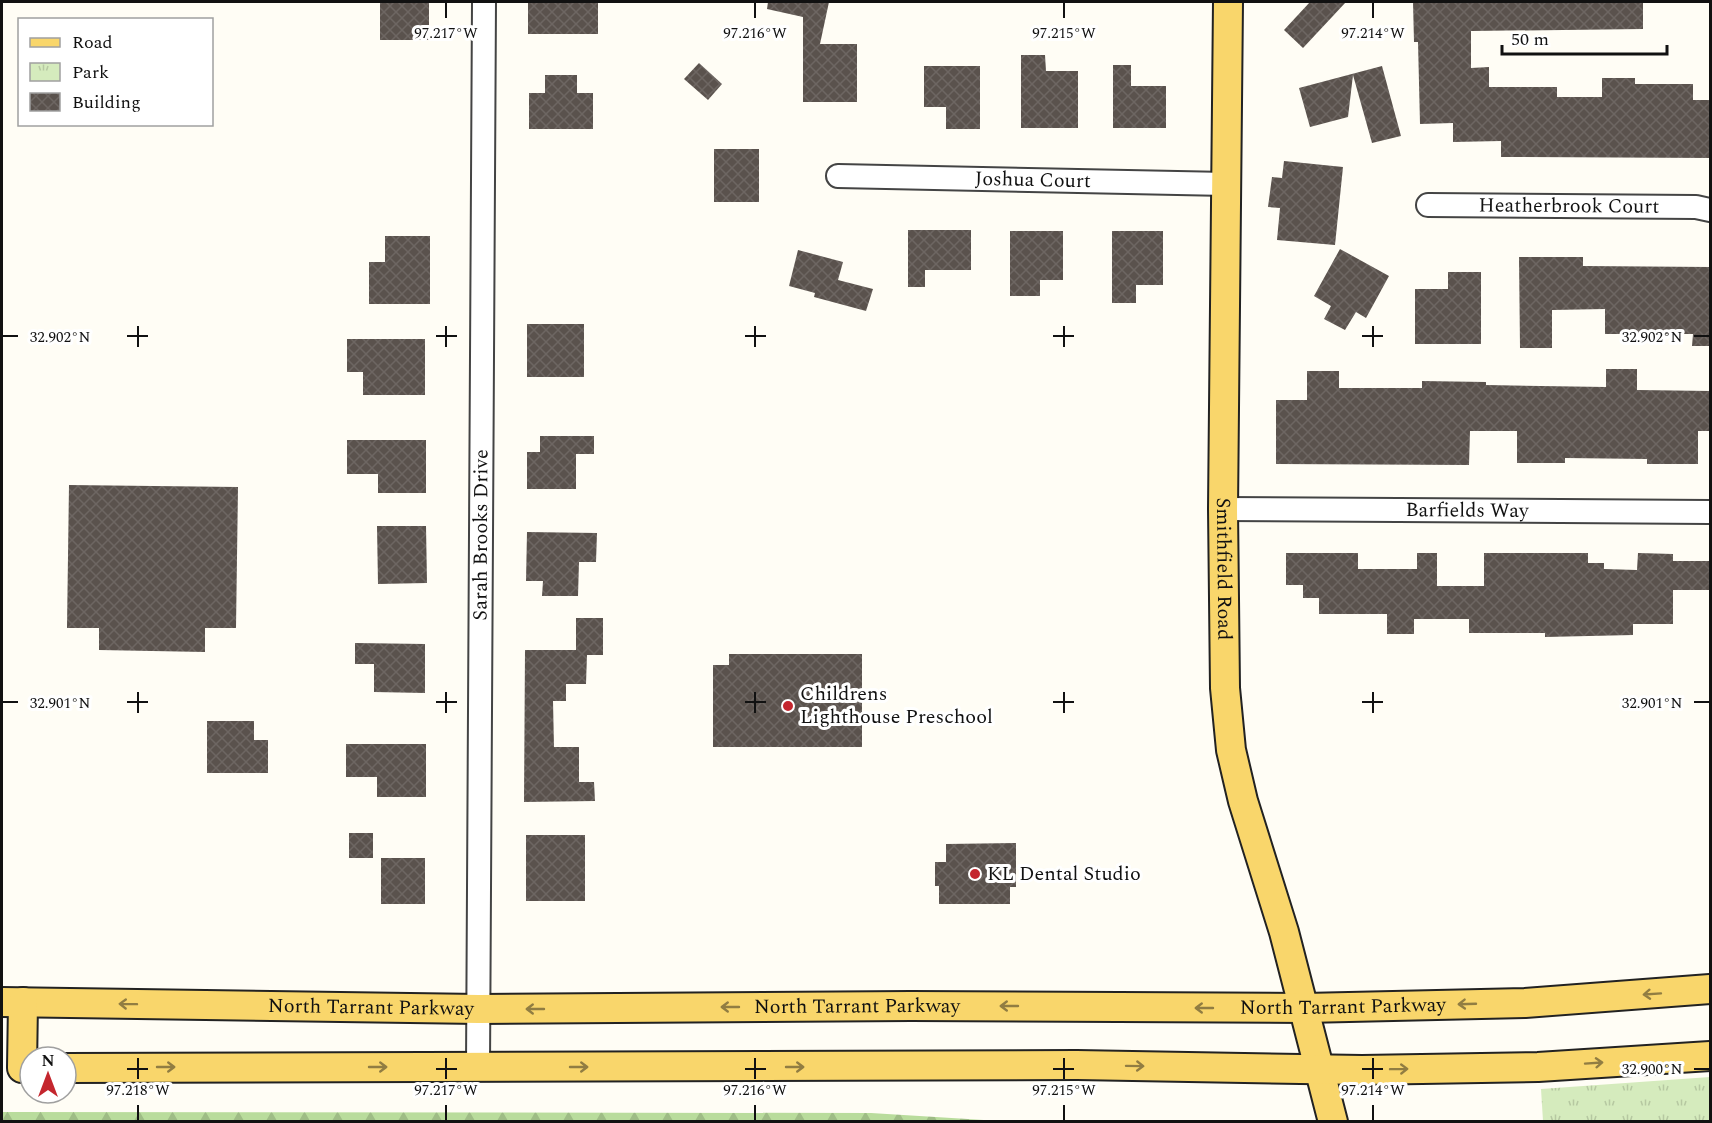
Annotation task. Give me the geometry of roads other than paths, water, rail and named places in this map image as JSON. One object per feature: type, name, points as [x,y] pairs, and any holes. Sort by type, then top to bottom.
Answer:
[{"type":"main road","name":"Smithfield Road","points":[[1228,2],[1223,509],[1225,688],[1231,750],[1243,801],[1284,932],[1333,1122]]},
{"type":"main road","name":"North Tarrant Parkway","points":[[12,1002],[479,1009],[899,1006],[1305,1008],[1525,1003],[1710,988]]},
{"type":"main road","points":[[12,1002],[18,1068]]},
{"type":"main road","points":[[78,1068],[1077,1065],[1320,1070],[1538,1067],[1710,1056]]},
{"type":"street","name":"Sarah Brooks Drive","points":[[478,1067],[484,2]]},
{"type":"street","name":"Joshua Court","points":[[838,176],[1227,184]]},
{"type":"street","name":"Heatherbrook Court","points":[[1428,205],[1696,207],[1710,210]]},
{"type":"street","name":"Barfields Way","points":[[1223,509],[1710,512]]},
{"type":"place","name":"Childrens Lighthouse Preschool","points":[[788,706]]},
{"type":"place","name":"KL Dental Studio","points":[[975,874]]}]
